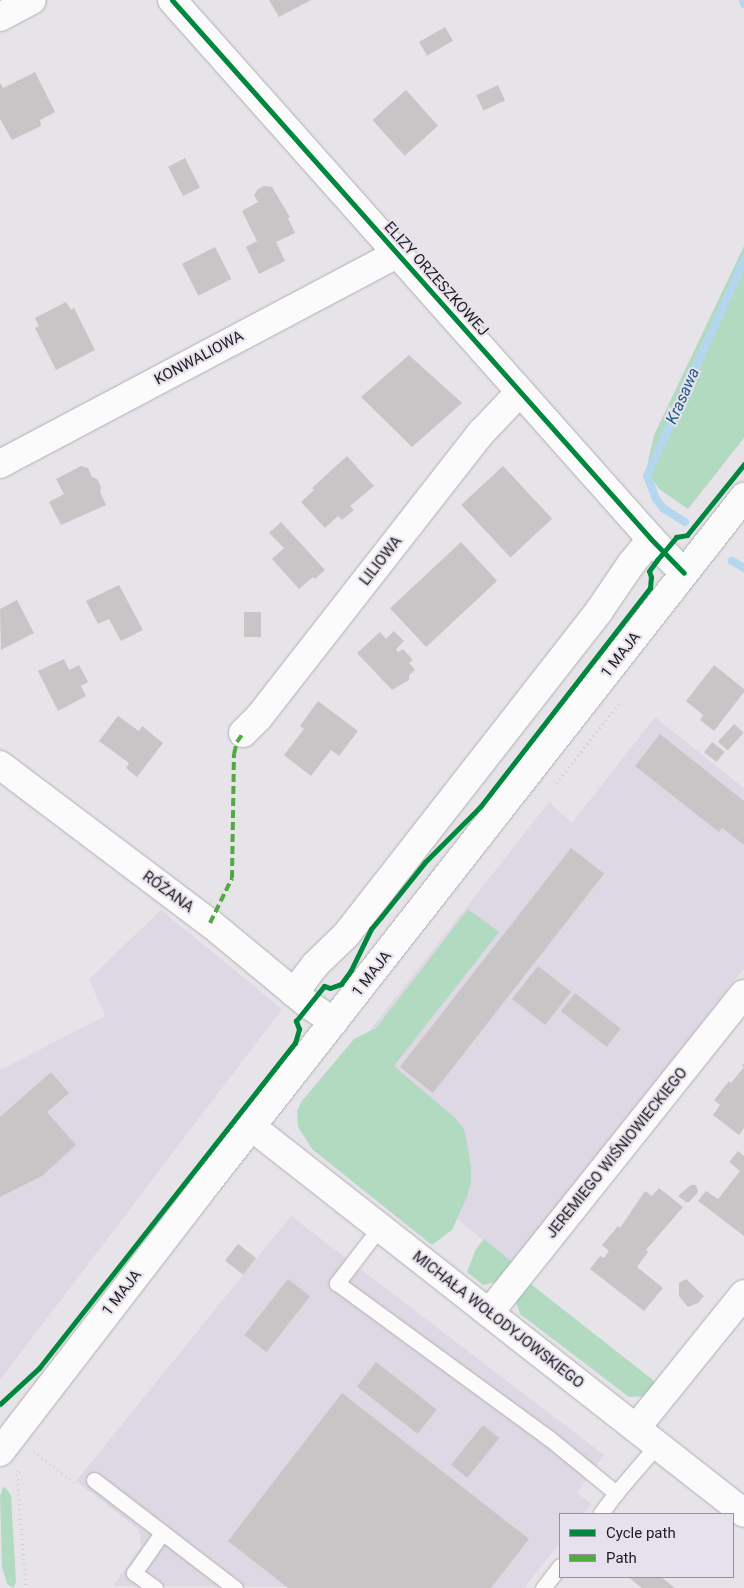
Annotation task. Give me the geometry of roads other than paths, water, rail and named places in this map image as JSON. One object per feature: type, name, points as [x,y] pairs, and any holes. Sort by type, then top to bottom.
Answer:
[{"type":"street","points":[[0,17],[32,0]]},
{"type":"street","name":"ELIZY ORZESZKOWEJ","points":[[172,0],[651,539],[684,573]]},
{"type":"street","name":"KONWALIOWA","points":[[0,464],[397,254]]},
{"type":"street","name":"LILIOWA","points":[[243,733],[259,717],[482,432],[520,392]]},
{"type":"street","name":"1 MAJA","points":[[0,1452],[200,1192],[744,497]]},
{"type":"street","points":[[294,993],[315,965],[346,935],[599,611],[631,564],[651,539]]},
{"type":"street","name":"RÓŻANA","points":[[0,765],[210,923],[294,993],[334,1022]]},
{"type":"street","name":"JEREMIEGO WIŚNIOWIECKIEGO","points":[[489,1313],[744,994]]},
{"type":"street","name":"MICHAŁA WOŁODYJOWSKIEGO","points":[[252,1127],[744,1513]]},
{"type":"street","points":[[636,1428],[744,1294]]},
{"type":"lane","points":[[380,1228],[337,1283],[549,1438],[616,1493]]},
{"type":"lane","points":[[601,1513],[657,1445]]},
{"type":"lane","points":[[94,1480],[235,1588]]},
{"type":"lane","points":[[154,1588],[134,1573],[162,1533]]},
{"type":"lane","points":[[543,1588],[559,1567]]},
{"type":"waterway","name":"Krasawa","points":[[743,0],[744,4]]},
{"type":"waterway","name":"Krasawa","points":[[685,522],[663,508],[656,499],[647,476],[744,260]]},
{"type":"waterway","name":"Krasawa","points":[[732,561],[744,568]]}]
